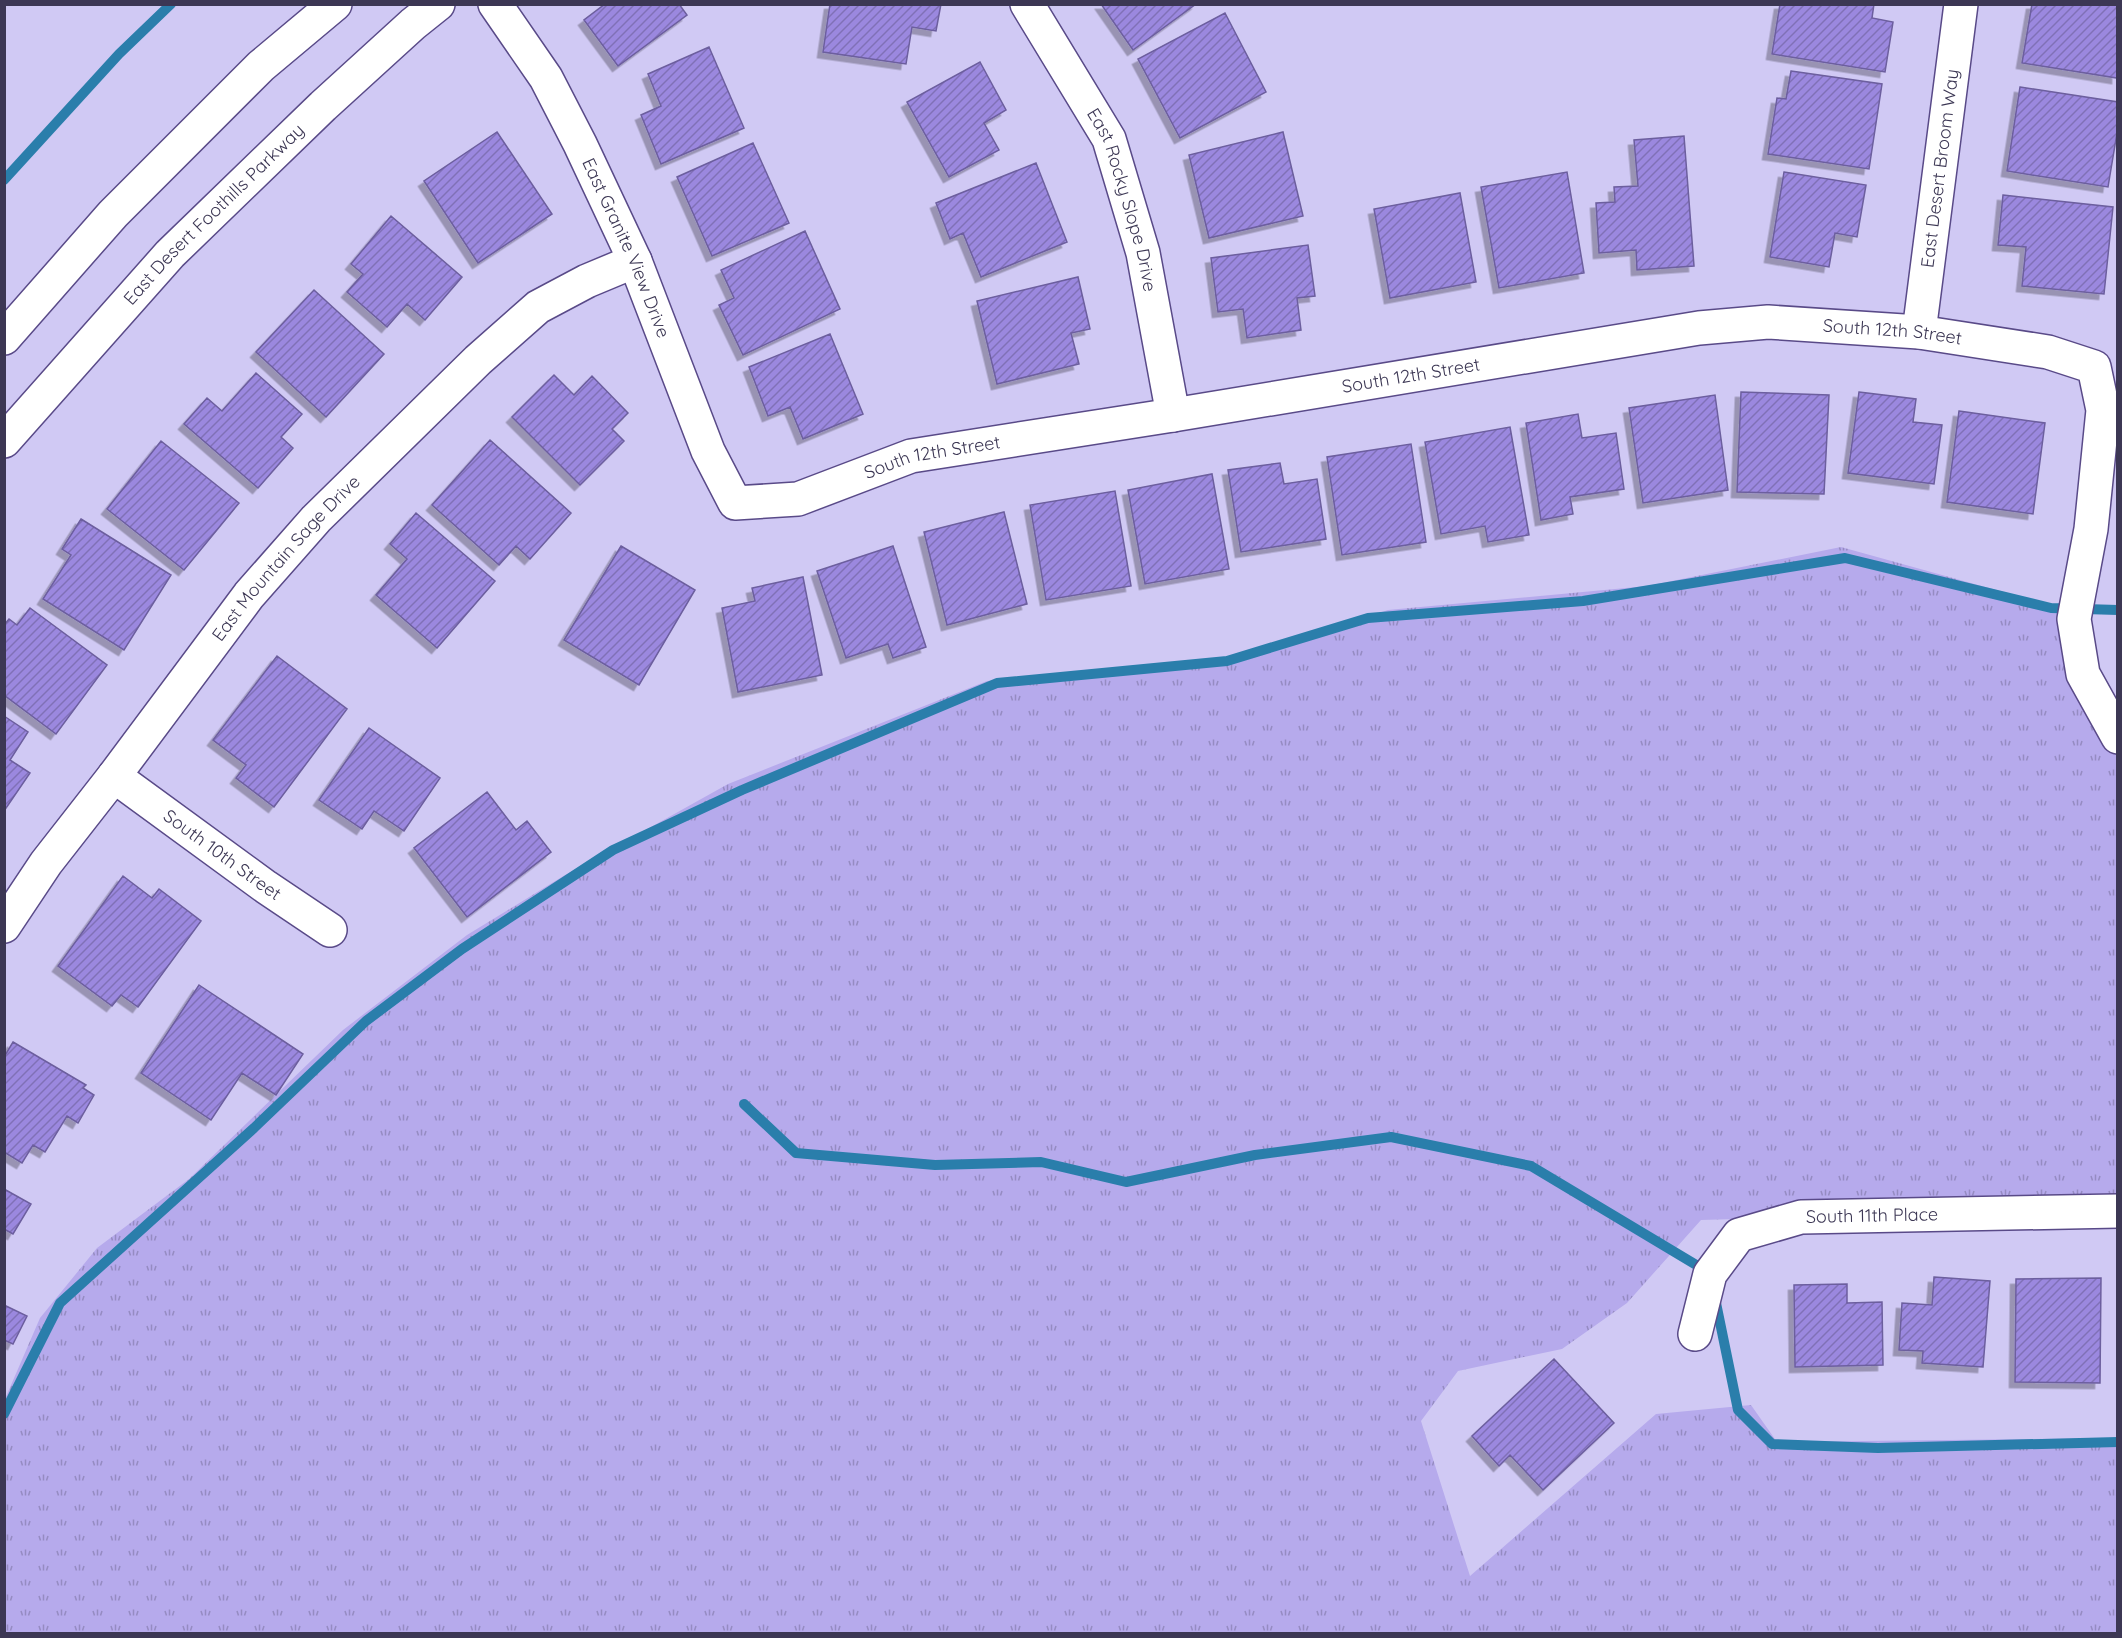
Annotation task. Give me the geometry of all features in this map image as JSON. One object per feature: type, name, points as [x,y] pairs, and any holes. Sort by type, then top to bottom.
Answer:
[{"type":"street","points":[[4,338],[113,214],[261,66],[335,4]]},
{"type":"street","name":"East Desert Foothills Parkway","points":[[4,441],[170,254],[323,106],[438,4]]},
{"type":"street","name":"East Granite View Drive","points":[[495,4],[546,78],[580,144],[635,261],[708,451],[735,503]]},
{"type":"street","name":"East Rocky Slope Drive","points":[[1027,4],[1109,139],[1143,253],[1173,415]]},
{"type":"street","name":"East Desert Broom Way","points":[[1919,332],[1960,4]]},
{"type":"street","name":"East Mountain Sage Drive","points":[[4,926],[46,863],[114,777],[249,594],[316,519],[478,360],[538,307],[587,281],[635,261]]},
{"type":"street","name":"South 12th Street","points":[[735,503],[798,499],[911,456],[1699,328],[1768,322],[1919,332],[2048,352],[2094,367],[2103,410],[2091,529],[2074,619],[2084,674],[2118,737]]},
{"type":"street","name":"South 10th Street","points":[[114,777],[266,888],[330,930]]},
{"type":"street","name":"South 11th Place","points":[[1695,1334],[1710,1274],[1739,1235],[1801,1217],[2118,1211]]},
{"type":"green space","points":[[1841,547],[2025,598],[2074,619],[2117,737],[2117,1211],[1701,1220],[1627,1303],[1562,1349],[1458,1371],[1421,1421],[1470,1576],[1656,1414],[1751,1405],[1777,1442],[2117,1438],[2117,1633],[5,1634],[5,1399],[40,1318],[97,1248],[189,1179],[343,1030],[467,935],[565,875],[728,784],[987,681],[1252,655],[1388,610],[1647,586]]},
{"type":"building","points":[[605,4],[679,4],[687,15],[618,66],[584,20]]},
{"type":"building","points":[[830,4],[941,4],[936,31],[912,27],[906,64],[823,52]]},
{"type":"building","points":[[1101,4],[1196,4],[1133,50]]},
{"type":"building","points":[[1780,4],[1874,4],[1872,18],[1893,22],[1885,72],[1772,54]]},
{"type":"building","points":[[2032,4],[2118,4],[2117,78],[2022,63]]},
{"type":"building","points":[[1225,13],[1266,92],[1180,138],[1138,59]]},
{"type":"building","points":[[709,47],[744,128],[661,164],[641,115],[661,106],[648,74]]},
{"type":"building","points":[[980,62],[1006,110],[984,123],[999,150],[949,177],[907,102]]},
{"type":"building","points":[[1791,71],[1882,84],[1869,169],[1768,154],[1777,98],[1786,99]]},
{"type":"building","points":[[2020,87],[2118,102],[2118,127],[2108,187],[2007,171]]},
{"type":"building","points":[[497,132],[552,214],[478,263],[424,181]]},
{"type":"building","points":[[1283,132],[1303,216],[1209,238],[1189,155]]},
{"type":"building","points":[[1684,136],[1694,266],[1637,270],[1636,250],[1599,253],[1596,203],[1615,202],[1614,187],[1638,186],[1634,140]]},
{"type":"building","points":[[753,143],[789,223],[712,256],[677,177]]},
{"type":"building","points":[[1036,163],[1067,242],[981,277],[963,233],[950,239],[936,203]]},
{"type":"building","points":[[1567,172],[1584,273],[1499,288],[1481,187]]},
{"type":"building","points":[[1784,172],[1866,185],[1857,237],[1835,233],[1829,267],[1770,257]]},
{"type":"building","points":[[1460,193],[1476,282],[1390,298],[1374,209]]},
{"type":"building","points":[[2003,195],[2113,207],[2104,294],[2022,286],[2026,247],[1998,245]]},
{"type":"building","points":[[391,216],[462,277],[425,320],[407,304],[387,327],[347,292],[363,274],[351,264]]},
{"type":"building","points":[[805,231],[840,309],[743,355],[719,305],[734,298],[721,270]]},
{"type":"building","points":[[1308,245],[1315,296],[1297,298],[1301,330],[1247,338],[1243,309],[1218,312],[1211,258]]},
{"type":"building","points":[[1078,277],[1090,329],[1071,333],[1079,364],[997,384],[977,301]]},
{"type":"building","points":[[314,290],[384,354],[326,417],[256,352]]},
{"type":"building","points":[[830,334],[863,414],[803,439],[790,407],[768,416],[749,367]]},
{"type":"building","points":[[256,373],[302,414],[281,437],[293,448],[258,488],[184,424],[207,398],[222,411]]},
{"type":"building","points":[[554,375],[574,395],[592,376],[628,413],[612,429],[624,441],[580,485],[512,417]]},
{"type":"building","points":[[1741,392],[1829,395],[1824,494],[1737,492]]},
{"type":"building","points":[[1859,392],[1916,399],[1913,422],[1942,425],[1934,484],[1848,473]]},
{"type":"building","points":[[1715,395],[1728,490],[1643,503],[1629,408]]},
{"type":"building","points":[[1959,411],[2045,423],[2033,514],[1947,502]]},
{"type":"building","points":[[1578,414],[1582,438],[1616,433],[1624,489],[1570,497],[1573,514],[1541,520],[1526,423]]},
{"type":"building","points":[[1510,427],[1529,535],[1488,542],[1485,526],[1441,534],[1425,442]]},
{"type":"building","points":[[490,440],[571,513],[530,559],[516,546],[499,565],[432,505]]},
{"type":"building","points":[[161,441],[239,503],[184,570],[107,509]]},
{"type":"building","points":[[1411,444],[1426,542],[1342,555],[1327,457]]},
{"type":"building","points":[[1280,463],[1284,484],[1317,479],[1326,539],[1241,552],[1228,470]]},
{"type":"building","points":[[1212,474],[1229,569],[1145,584],[1128,490]]},
{"type":"building","points":[[1115,491],[1131,586],[1046,600],[1030,505]]},
{"type":"building","points":[[1004,512],[1027,604],[947,625],[924,532]]},
{"type":"building","points":[[416,513],[495,581],[437,648],[376,595],[407,559],[390,544]]},
{"type":"building","points":[[81,519],[171,575],[124,650],[43,599],[71,555],[62,549]]},
{"type":"building","points":[[621,546],[695,590],[639,685],[564,640]]},
{"type":"building","points":[[893,546],[926,647],[893,658],[888,644],[846,658],[817,571]]},
{"type":"building","points":[[803,577],[822,675],[738,692],[722,608],[755,601],[752,588]]},
{"type":"building","points":[[30,608],[107,665],[56,734],[4,695],[4,625],[9,619],[17,625]]},
{"type":"building","points":[[277,656],[347,709],[274,807],[236,778],[246,765],[213,740]]},
{"type":"building","points":[[4,716],[28,732],[10,760],[30,773],[4,811]]},
{"type":"building","points":[[369,728],[440,778],[404,831],[374,811],[362,829],[319,800]]},
{"type":"building","points":[[487,792],[516,830],[527,821],[551,852],[467,917],[414,848]]},
{"type":"building","points":[[123,876],[152,898],[159,889],[201,921],[138,1007],[121,995],[112,1006],[58,966]]},
{"type":"building","points":[[199,985],[303,1054],[276,1095],[242,1073],[211,1120],[141,1073]]},
{"type":"building","points":[[13,1042],[86,1085],[83,1088],[94,1095],[78,1123],[67,1116],[45,1152],[33,1145],[22,1163],[4,1152],[4,1057]]},
{"type":"building","points":[[4,1189],[31,1204],[13,1234],[4,1229]]},
{"type":"building","points":[[1934,1277],[1990,1281],[1983,1367],[1922,1363],[1923,1351],[1899,1350],[1902,1303],[1932,1305]]},
{"type":"building","points":[[2101,1278],[2100,1383],[2015,1382],[2016,1279]]},
{"type":"building","points":[[1847,1284],[1847,1303],[1882,1302],[1883,1365],[1795,1367],[1794,1285]]},
{"type":"building","points":[[4,1305],[27,1316],[13,1344],[4,1340]]},
{"type":"building","points":[[1554,1359],[1614,1423],[1543,1490],[1510,1455],[1499,1466],[1472,1436]]},
{"type":"waterway","points":[[4,180],[119,54],[171,4]]},
{"type":"waterway","points":[[4,1414],[60,1303],[254,1128],[366,1021],[462,949],[613,850],[742,790],[997,683],[1227,661],[1368,618],[1583,601],[1845,558],[2051,608],[2118,610]]},
{"type":"waterway","points":[[744,1104],[796,1153],[935,1165],[1041,1162],[1126,1182],[1255,1155],[1391,1137],[1531,1166],[1708,1272]]},
{"type":"waterway","points":[[1715,1298],[1738,1410],[1772,1444],[1878,1448],[2118,1442]]}]
